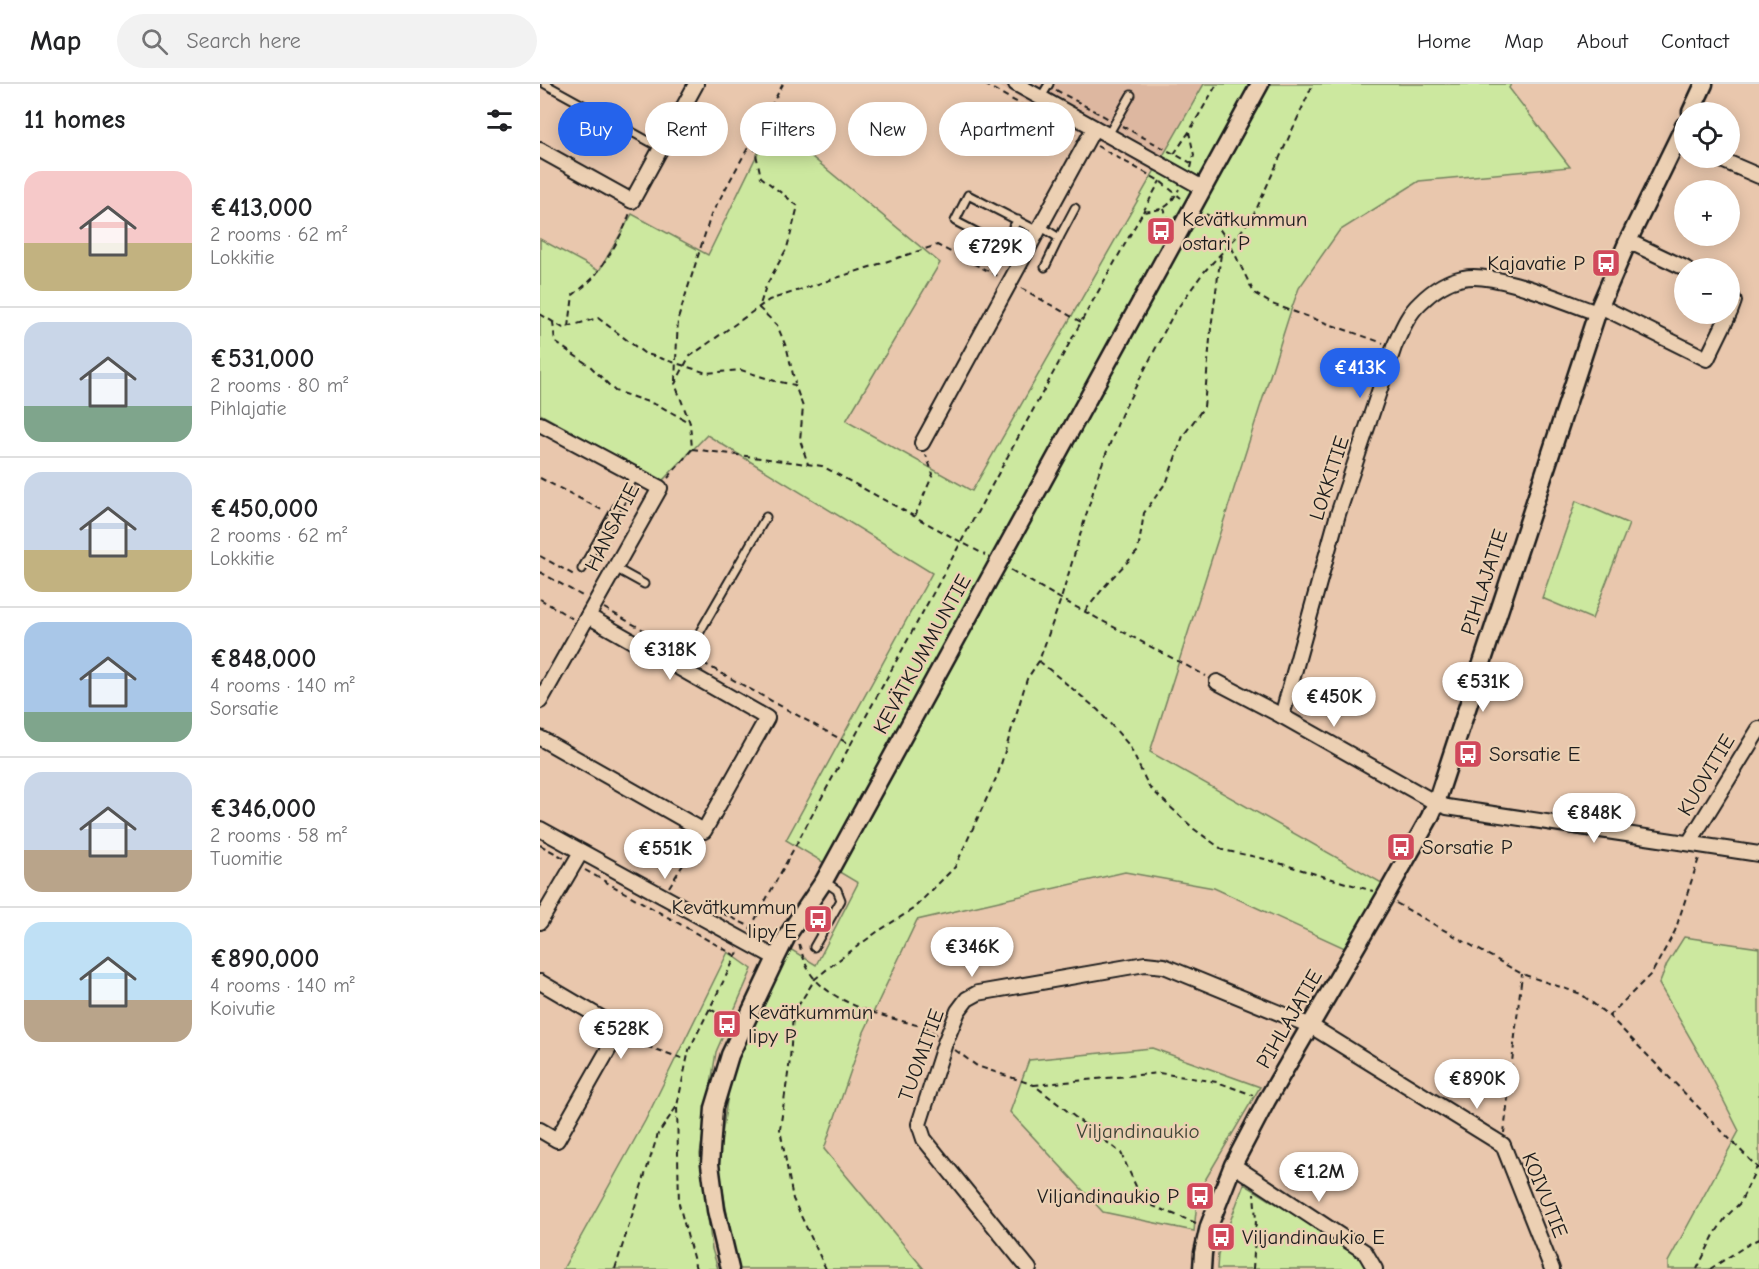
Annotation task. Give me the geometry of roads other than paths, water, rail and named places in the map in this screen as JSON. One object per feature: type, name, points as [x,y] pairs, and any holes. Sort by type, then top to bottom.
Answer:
[{"type":"street","points":[[686,102],[696,84]]},
{"type":"street","points":[[1016,84],[1203,188]]},
{"type":"street","name":"KEVÄTKUMMUNTIE","points":[[730,1269],[716,1210],[710,1164],[714,1108],[730,1055],[787,936],[824,880],[1260,84]]},
{"type":"street","points":[[1696,102],[1704,84]]},
{"type":"street","points":[[922,443],[1094,128]]},
{"type":"street","points":[[540,150],[632,201],[657,156]]},
{"type":"street","name":"PIHLAJATIE","points":[[1202,1269],[1209,1226],[1233,1165],[1267,1100],[1386,896],[1436,803],[1598,310],[1628,241],[1674,152]]},
{"type":"street","points":[[1740,168],[1759,176]]},
{"type":"street","points":[[1628,241],[1674,263]]},
{"type":"street","name":"LOKKITIE","points":[[1282,716],[1338,514],[1394,347],[1405,322],[1419,304],[1439,288],[1463,278],[1483,277],[1598,310],[1707,359],[1724,324]]},
{"type":"street","name":"HANSATIE","points":[[540,424],[660,488],[540,701]]},
{"type":"street","points":[[540,738],[704,831],[767,718],[679,668],[585,621]]},
{"type":"street","points":[[1217,682],[1447,807],[1759,854]]},
{"type":"street","name":"KUOVITIE","points":[[1696,844],[1759,729]]},
{"type":"street","points":[[540,829],[577,858],[776,958]]},
{"type":"street","points":[[541,917],[577,858]]},
{"type":"street","name":"TUOMITIE","points":[[1029,1269],[924,1139],[919,1124],[945,1042],[958,1011],[967,999],[978,993],[1145,964],[1164,966],[1311,1026]]},
{"type":"street","points":[[540,982],[620,1029],[557,1140],[540,1130]]},
{"type":"street","name":"KOIVUTIE","points":[[1311,1026],[1503,1145],[1552,1269]]},
{"type":"street","points":[[1233,1165],[1365,1252],[1375,1269]]},
{"type":"lane","points":[[545,84],[645,139]]},
{"type":"lane","points":[[1041,98],[1048,84]]},
{"type":"lane","points":[[1108,135],[1131,94]]},
{"type":"lane","points":[[1018,220],[1001,245],[955,221],[968,195],[1059,238]]},
{"type":"lane","points":[[1045,267],[1076,208]]},
{"type":"lane","points":[[582,569],[635,475]]},
{"type":"lane","points":[[679,668],[766,517]]},
{"type":"lane","points":[[615,568],[644,584]]},
{"type":"lane","points":[[814,947],[841,900],[837,890],[824,880]]},
{"type":"place","name":"Kevätkummun ostari P","points":[[1161,231]]},
{"type":"place","name":"Kajavatie P","points":[[1606,263]]},
{"type":"place","name":"Sorsatie E","points":[[1468,754]]},
{"type":"place","name":"Sorsatie P","points":[[1401,847]]},
{"type":"place","name":"Kevätkummun lipy E","points":[[818,919]]},
{"type":"place","name":"Kevätkummun lipy P","points":[[727,1024]]},
{"type":"place","name":"Viljandinaukio P","points":[[1200,1196]]},
{"type":"place","name":"Viljandinaukio E","points":[[1221,1237]]},
{"type":"park label","name":"Viljandinaukio","points":[[1138,1131]]}]
